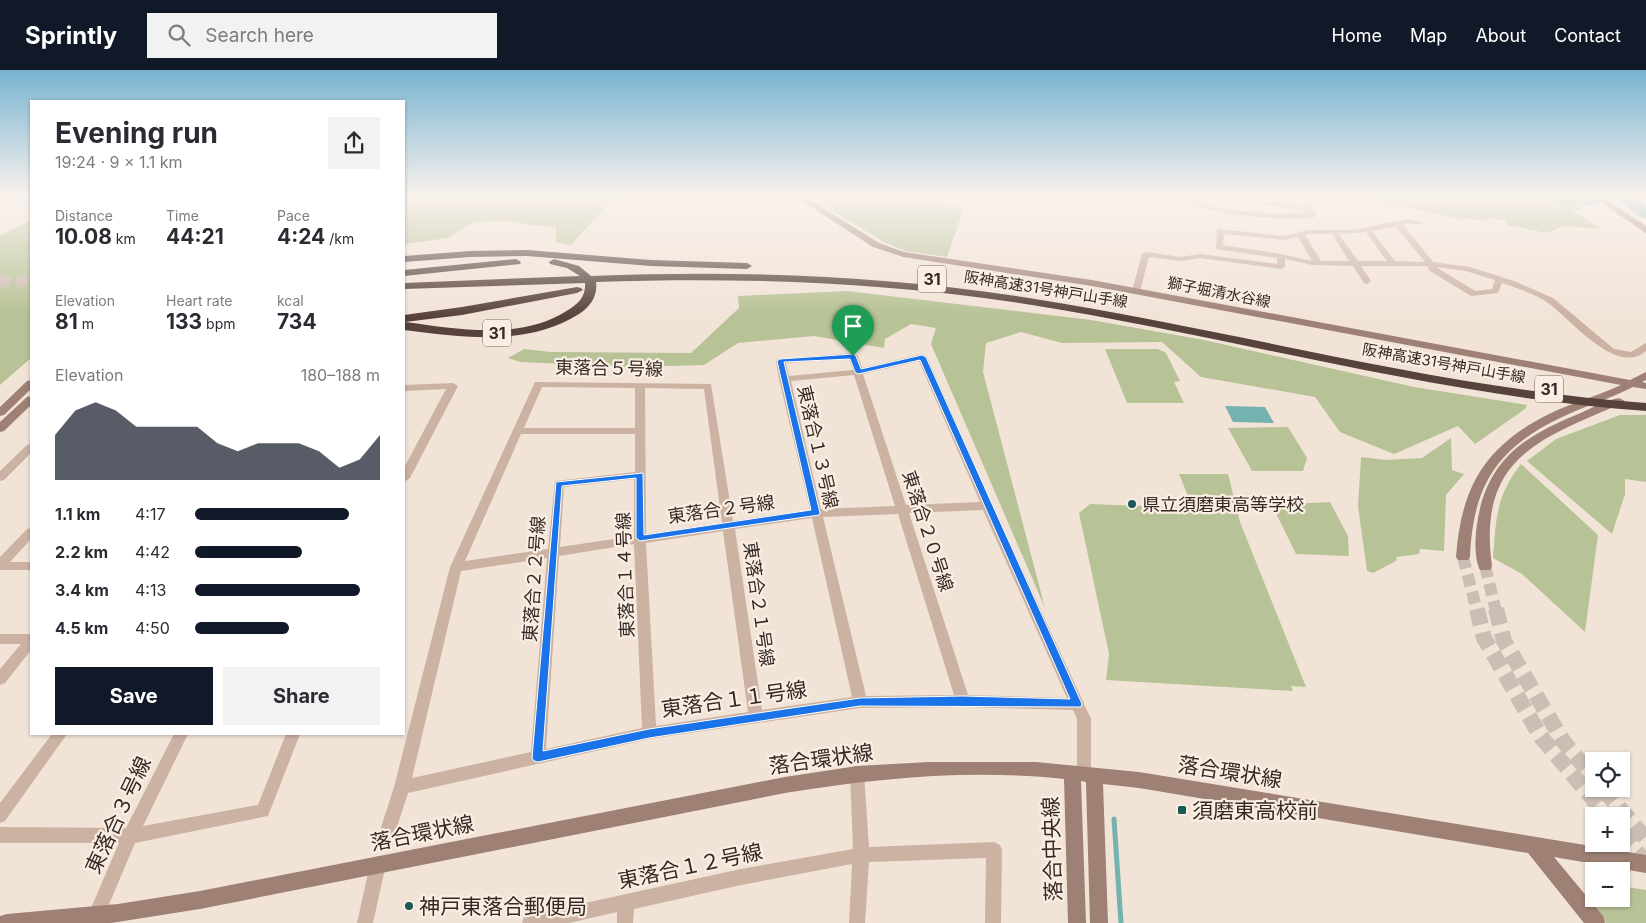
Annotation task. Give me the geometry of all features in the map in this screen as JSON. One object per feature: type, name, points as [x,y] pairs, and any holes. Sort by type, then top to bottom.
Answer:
[{"type":"highway","points":[[405,257],[502,246],[528,247],[553,256],[562,270],[557,284],[537,299],[512,309],[474,314],[405,309]]},
{"type":"highway","points":[[405,257],[526,253],[651,263],[811,268],[845,273]]},
{"type":"highway","name":"31","points":[[405,273],[530,260],[565,263],[581,271],[591,283],[591,294],[583,305],[572,314],[549,325],[512,332],[474,332],[405,326]]},
{"type":"highway","name":"阪神高速31号神戸山手線","points":[[405,280],[766,270],[905,276],[1021,292],[1575,402],[1646,407]]},
{"type":"highway","name":"阪神高速31号神戸山手線","points":[[405,286],[677,277],[800,277],[906,285],[1022,300],[1454,378],[1646,397]]},
{"type":"highway","name":"31","points":[[405,319],[585,289],[674,282],[800,277]]},
{"type":"street","name":"獅子堀清水谷線","points":[[863,237],[876,245],[903,254],[1136,291],[1646,387]]},
{"type":"street","points":[[1220,237],[1219,247],[1318,263],[1430,264],[1468,270],[1539,294],[1550,300],[1611,351],[1632,355],[1646,346]]},
{"type":"street","points":[[1270,237],[1286,237]]},
{"type":"street","points":[[1302,237],[1318,263]]},
{"type":"street","points":[[1337,237],[1367,282]]},
{"type":"street","points":[[1373,237],[1393,264]]},
{"type":"street","points":[[1408,237],[1438,274],[1474,294],[1494,291],[1499,280]]},
{"type":"street","points":[[1136,291],[1146,254],[1181,259],[1200,256],[1281,267],[1281,256]]},
{"type":"street","points":[[784,379],[780,361],[853,356],[858,372]]},
{"type":"street","name":"東落合１３号線","points":[[860,702],[784,379],[858,372],[922,357],[987,506]]},
{"type":"street","name":"東落合２０号線","points":[[858,372],[963,701]]},
{"type":"street","points":[[1463,557],[1465,537],[1476,488],[1500,455],[1511,444],[1553,417],[1633,384],[1646,376]]},
{"type":"street","points":[[0,413],[30,384]]},
{"type":"street","name":"東落合５号線","points":[[456,567],[538,384],[708,386],[728,525]]},
{"type":"street","points":[[405,388],[453,386],[405,476]]},
{"type":"street","name":"東落合１４号線","points":[[640,386],[640,538],[649,733]]},
{"type":"street","points":[[1485,566],[1481,547],[1481,530],[1487,500],[1500,472],[1511,458],[1540,436],[1646,387]]},
{"type":"street","points":[[0,428],[30,400]]},
{"type":"street","points":[[517,431],[640,431]]},
{"type":"street","points":[[0,477],[30,448]]},
{"type":"street","name":"東落合２２号線","points":[[538,758],[559,484],[640,475]]},
{"type":"street","points":[[987,506],[1084,719],[1083,774],[1099,923]]},
{"type":"street","name":"東落合２号線","points":[[456,567],[816,513],[987,506]]},
{"type":"street","name":"東落合２１号線","points":[[728,525],[756,717]]},
{"type":"street","points":[[0,566],[30,533]]},
{"type":"street","points":[[0,566],[30,566]]},
{"type":"street","points":[[385,840],[402,787],[456,567]]},
{"type":"street","points":[[0,639],[30,640]]},
{"type":"street","points":[[0,679],[30,641]]},
{"type":"street","name":"東落合１１号線","points":[[402,787],[649,733],[860,702],[963,701],[1077,704]]},
{"type":"street","points":[[0,816],[59,735]]},
{"type":"street","name":"東落合３号線","points":[[96,915],[130,836],[180,735]]},
{"type":"street","points":[[0,835],[130,836],[263,810],[293,735]]},
{"type":"street","name":"落合環状線","points":[[7,923],[96,915],[200,900],[785,785],[857,774],[930,769],[1001,768],[1139,780],[1646,864]]},
{"type":"street","points":[[857,774],[860,855],[858,923]]},
{"type":"street","name":"落合中央線","points":[[1077,923],[1083,774]]},
{"type":"street","points":[[1533,845],[1596,923]]},
{"type":"street","name":"東落合１２号線","points":[[530,923],[741,877],[860,855],[994,850],[993,923]]},
{"type":"street","points":[[365,923],[378,864]]},
{"type":"street","points":[[624,923],[626,902]]},
{"type":"green space","points":[[0,237],[30,237],[30,359],[0,385]]},
{"type":"green space","points":[[405,237],[450,237],[405,244]]},
{"type":"green space","points":[[556,237],[578,237],[571,245],[556,242]]},
{"type":"green space","points":[[875,237],[954,237],[947,257],[906,251]]},
{"type":"green space","points":[[847,291],[1091,320],[1204,340],[1414,387],[1527,405],[1525,409],[1475,444],[1458,426],[1394,454],[1340,432],[1315,397],[1201,377],[1162,342],[1062,343],[1021,332],[986,343],[983,372],[1045,608],[931,344],[936,328],[911,324],[885,339],[884,348],[814,336],[738,343],[704,365],[633,367],[520,362],[508,358],[524,349],[551,352],[691,353],[739,308],[738,296]]},
{"type":"green space","points":[[1105,349],[1158,349],[1166,353],[1180,381],[1174,382],[1184,403],[1127,403]]},
{"type":"green space","points":[[1620,415],[1646,415],[1646,482],[1625,479],[1625,494],[1612,534],[1527,461],[1556,439]]},
{"type":"green space","points":[[1288,427],[1307,458],[1303,471],[1252,471],[1228,428]]},
{"type":"green space","points":[[1451,438],[1452,470],[1464,474],[1446,495],[1444,551],[1420,549],[1419,554],[1397,557],[1396,561],[1373,573],[1367,571],[1358,506],[1361,457],[1386,460],[1422,458]]},
{"type":"green space","points":[[1521,464],[1598,535],[1585,632],[1522,574],[1493,558],[1499,508],[1506,487]]},
{"type":"green space","points":[[1179,474],[1228,474],[1240,522],[1306,687],[1291,686],[1293,691],[1106,680],[1109,654],[1079,513],[1090,504],[1193,508]]},
{"type":"green space","points":[[1330,502],[1348,536],[1349,556],[1296,554],[1272,505]]},
{"type":"green space","points":[[1630,887],[1646,890],[1646,923],[1606,923],[1592,907],[1630,907]]},
{"type":"water","points":[[1225,406],[1265,407],[1274,423],[1233,422]]},
{"type":"waterway","points":[[1114,819],[1121,923]]},
{"type":"tunnel","points":[[0,281],[30,281]]},
{"type":"tunnel","points":[[1463,557],[1477,611]]},
{"type":"tunnel","points":[[1485,566],[1496,611]]},
{"type":"tunnel","points":[[1477,609],[1484,638],[1541,737],[1599,807]]},
{"type":"tunnel","points":[[1496,609],[1504,641],[1563,741],[1585,767]]},
{"type":"tunnel","points":[[1610,797],[1646,839]]},
{"type":"tunnel","points":[[1630,844],[1646,863]]},
{"type":"place","name":"県立須磨東高等学校","points":[[1132,504]]},
{"type":"place","name":"須磨東高校前","points":[[1182,810]]},
{"type":"place","name":"神戸東落合郵便局","points":[[409,906]]},
{"type":"route","points":[[853,356],[858,372],[922,357],[1077,704],[963,701],[860,702],[649,733],[538,758],[559,484],[640,475],[640,538],[816,513],[780,361],[853,356]]}]
